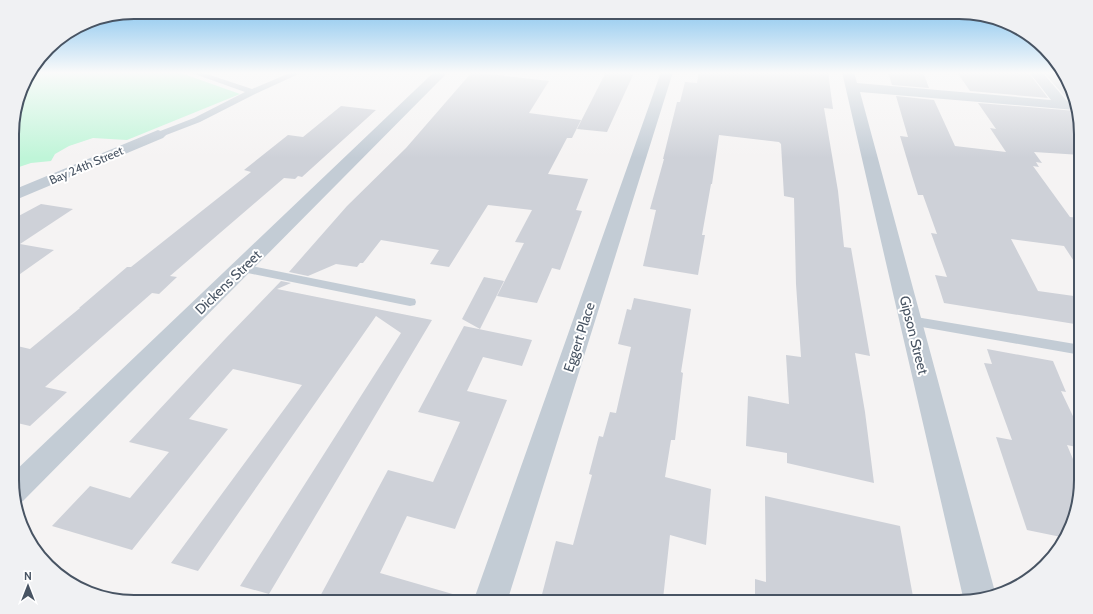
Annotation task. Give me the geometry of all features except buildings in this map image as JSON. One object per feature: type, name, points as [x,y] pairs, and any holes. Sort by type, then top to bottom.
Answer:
[{"type":"street","name":"Dickens Street","points":[[19,486],[413,101]]},
{"type":"street","name":"Eggert Place","points":[[492,595],[657,101]]},
{"type":"street","name":"Gipson Street","points":[[855,101],[979,593]]},
{"type":"street","points":[[1023,101],[1068,106]]},
{"type":"street","name":"Bay 24th Street","points":[[19,193],[158,135]]},
{"type":"lane","points":[[158,135],[197,120],[235,101]]},
{"type":"lane","points":[[242,268],[410,302]]},
{"type":"lane","points":[[910,321],[1074,349]]},
{"type":"green space","points":[[24,101],[224,101],[127,140],[93,138],[69,146],[55,154],[51,161],[31,163],[19,167],[20,119]]}]
